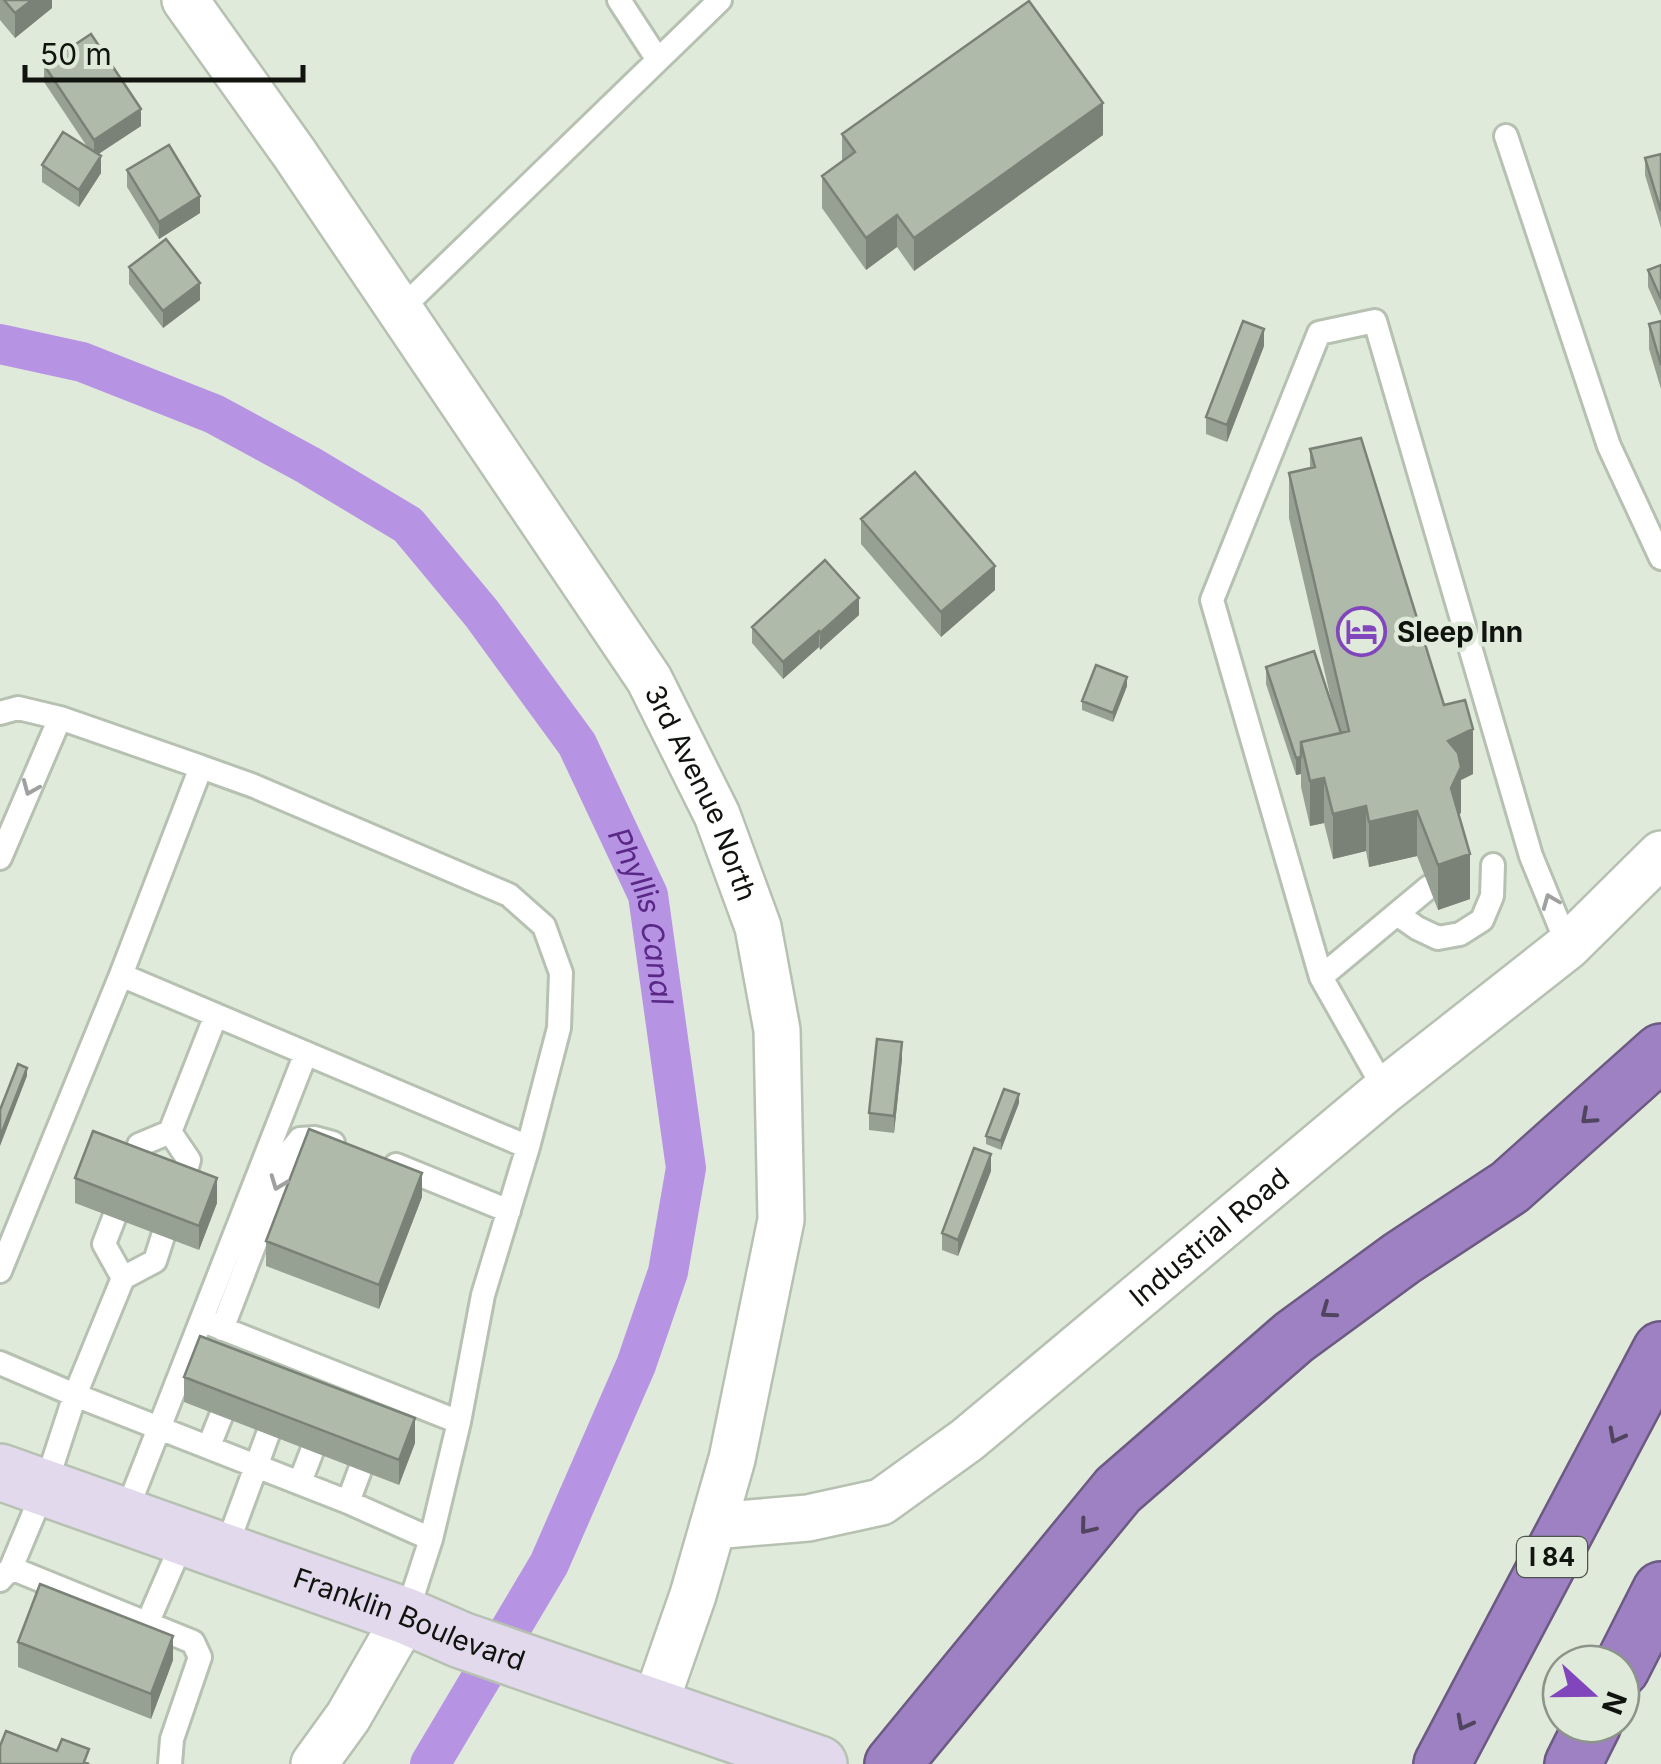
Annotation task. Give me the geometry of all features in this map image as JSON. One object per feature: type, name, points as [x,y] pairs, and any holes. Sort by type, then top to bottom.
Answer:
[{"type":"highway","points":[[894,1764],[1118,1490],[1294,1337],[1402,1258],[1510,1187],[1661,1052]]},
{"type":"highway","name":"I 84","points":[[1442,1764],[1661,1350]]},
{"type":"highway","points":[[1634,1644],[1661,1590]]},
{"type":"main road","name":"Franklin Boulevard","points":[[22,1480],[406,1616],[461,1640],[819,1764]]},
{"type":"street","name":"3rd Avenue North","points":[[185,0],[294,153],[649,678],[717,815],[758,928],[777,1030],[781,1220],[732,1459],[693,1595],[654,1707]]},
{"type":"street","name":"Industrial Road","points":[[713,1526],[808,1518],[881,1502],[967,1440],[1385,1090],[1568,946],[1661,854]]},
{"type":"street","points":[[314,1764],[348,1717],[406,1616]]},
{"type":"lane","points":[[619,0],[658,60]]},
{"type":"lane","points":[[400,310],[720,0]]},
{"type":"lane","points":[[1506,136],[1609,446],[1661,558]]},
{"type":"lane","points":[[1385,1090],[1321,977],[1212,600],[1320,333],[1374,321],[1531,856],[1568,946]]},
{"type":"lane","points":[[0,714],[18,708],[60,718],[254,786],[510,896],[544,926],[560,973],[559,1028],[484,1294],[431,1539],[406,1616]]},
{"type":"lane","points":[[0,858],[60,718]]},
{"type":"lane","points":[[0,1271],[201,768]]},
{"type":"lane","points":[[1397,914],[1438,938],[1460,934],[1482,920],[1492,896],[1485,867],[1531,856]]},
{"type":"lane","points":[[1321,977],[1429,887]]},
{"type":"lane","points":[[121,975],[528,1147]]},
{"type":"lane","points":[[130,1170],[139,1145],[170,1132],[216,1015]]},
{"type":"lane","points":[[212,1324],[306,1053]]},
{"type":"lane","points":[[170,1132],[189,1160],[180,1188]]},
{"type":"lane","points":[[125,1515],[160,1426],[212,1324],[290,1150],[300,1138],[315,1138],[370,1155],[509,1210]]},
{"type":"lane","points":[[114,1218],[104,1244],[123,1278]]},
{"type":"lane","points":[[162,1236],[154,1261],[123,1278],[75,1395],[22,1480],[5,1574],[193,1642],[200,1657],[172,1739],[170,1764]]},
{"type":"lane","points":[[212,1324],[246,1348],[386,1403],[459,1422]]},
{"type":"lane","points":[[0,1364],[300,1482],[431,1539]]},
{"type":"lane","points":[[208,1446],[221,1416]]},
{"type":"lane","points":[[146,1624],[257,1465],[268,1434]]},
{"type":"lane","points":[[300,1482],[312,1451]]},
{"type":"lane","points":[[348,1502],[360,1470]]},
{"type":"building","points":[[4,0],[32,0],[15,13]]},
{"type":"building","points":[[1029,1],[1103,103],[914,238],[897,215],[866,238],[822,176],[855,152],[842,134]]},
{"type":"building","points":[[91,34],[141,109],[94,140],[44,65]]},
{"type":"building","points":[[63,132],[101,156],[79,190],[42,165]]},
{"type":"building","points":[[169,145],[200,196],[159,222],[127,170]]},
{"type":"building","points":[[1661,154],[1661,211],[1645,158]]},
{"type":"building","points":[[166,239],[200,283],[163,311],[129,267]]},
{"type":"building","points":[[1661,265],[1661,299],[1648,270]]},
{"type":"building","points":[[1243,321],[1264,329],[1227,425],[1206,417]]},
{"type":"building","points":[[1661,321],[1661,365],[1649,324]]},
{"type":"building","name":"Sleep Inn","points":[[1361,438],[1444,705],[1465,700],[1473,729],[1448,741],[1458,753],[1461,767],[1451,788],[1470,854],[1438,865],[1417,811],[1369,822],[1366,806],[1333,814],[1324,778],[1310,781],[1301,742],[1349,731],[1289,473],[1315,467],[1310,449]]},
{"type":"building","points":[[915,472],[995,566],[941,612],[861,519]]},
{"type":"building","points":[[825,560],[859,598],[783,662],[752,627]]},
{"type":"building","points":[[1314,651],[1341,733],[1301,742],[1301,757],[1296,758],[1266,667]]},
{"type":"building","points":[[1096,665],[1127,677],[1113,713],[1082,701]]},
{"type":"building","points":[[877,1039],[902,1042],[894,1116],[869,1113]]},
{"type":"building","points":[[18,1064],[27,1068],[0,1137],[0,1110]]},
{"type":"building","points":[[1004,1089],[1019,1094],[1001,1141],[986,1136]]},
{"type":"building","points":[[309,1129],[422,1173],[379,1285],[266,1241]]},
{"type":"building","points":[[93,1131],[217,1178],[199,1226],[75,1178]]},
{"type":"building","points":[[974,1148],[991,1154],[958,1240],[942,1233]]},
{"type":"building","points":[[200,1336],[415,1418],[399,1460],[184,1377]]},
{"type":"building","points":[[40,1584],[173,1636],[151,1694],[18,1642]]},
{"type":"building","points":[[6,1731],[57,1751],[62,1739],[89,1749],[84,1762],[89,1764],[0,1764],[0,1746]]},
{"type":"waterway","name":"Phyllis Canal","points":[[0,344],[82,362],[214,414],[408,525],[482,614],[577,744],[648,895],[686,1168],[668,1272],[636,1365],[549,1564],[430,1764]]},
{"type":"place","name":"Sleep Inn","points":[[1362,632]]}]
